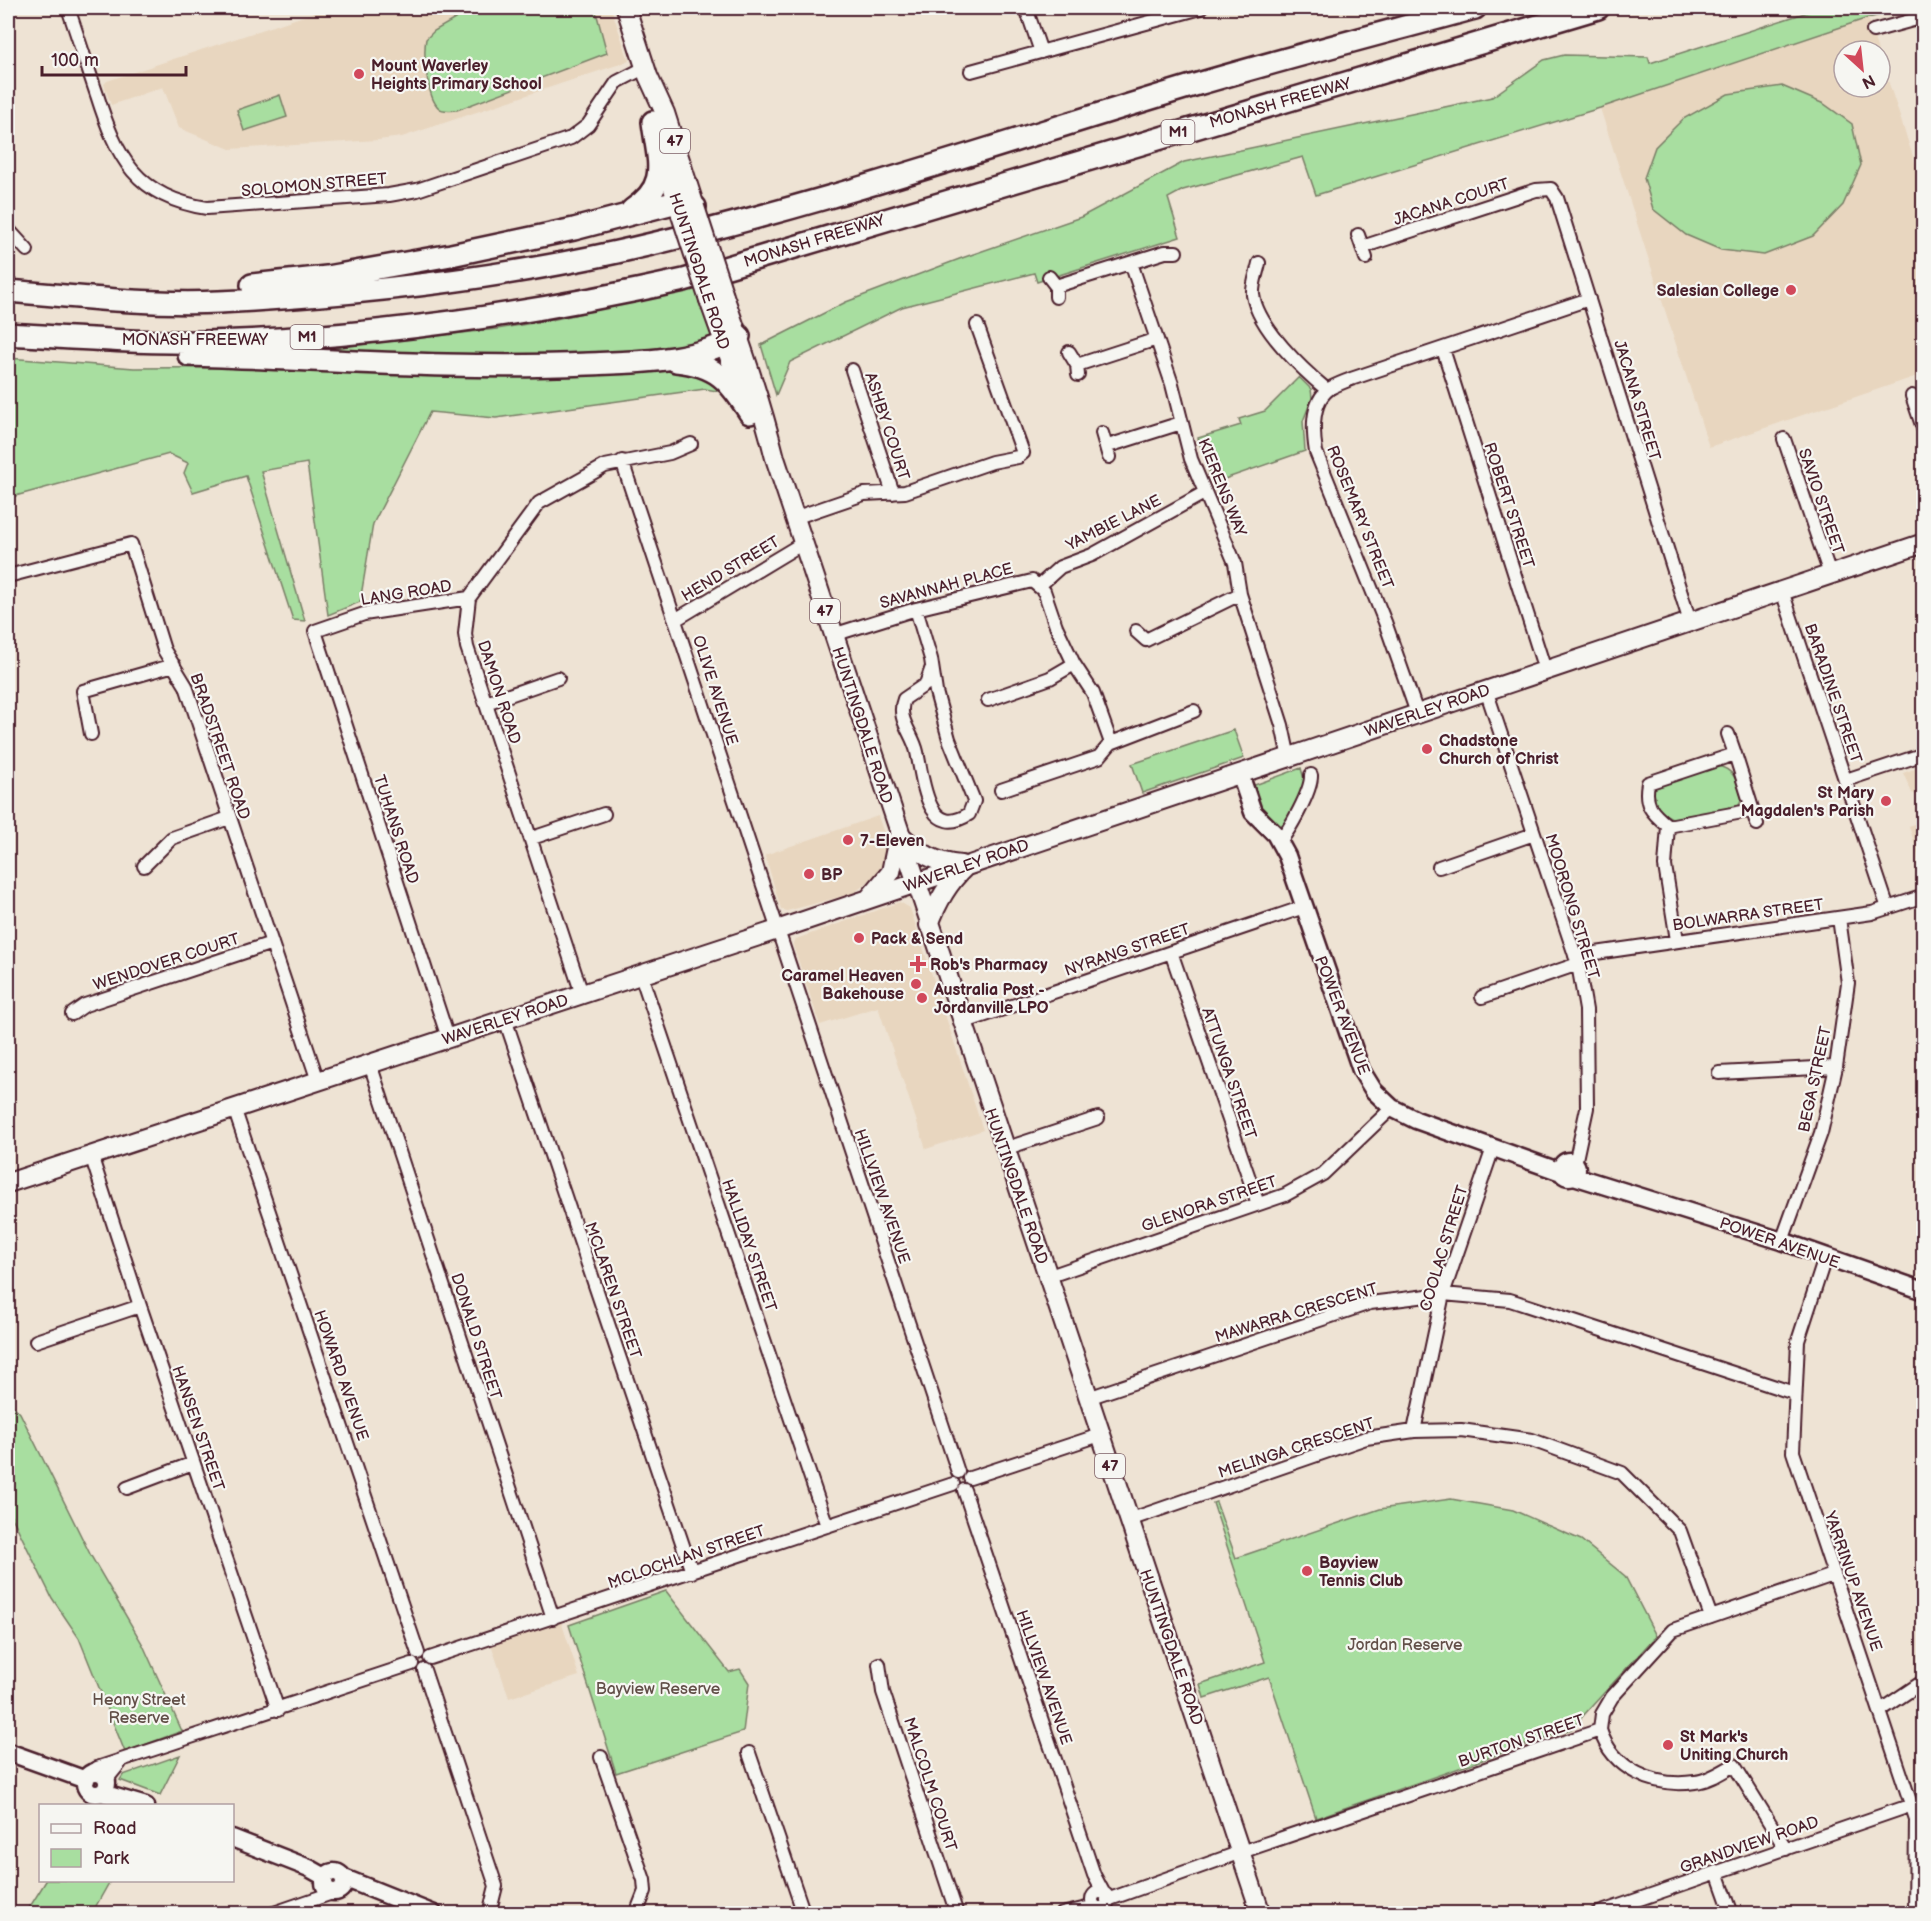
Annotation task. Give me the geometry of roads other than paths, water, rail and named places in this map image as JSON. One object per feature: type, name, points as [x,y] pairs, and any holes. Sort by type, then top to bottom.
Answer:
[{"type":"highway","name":"M1","points":[[8,291],[105,299],[215,302],[379,290],[472,279],[614,253],[755,218],[966,158],[1198,84],[1475,8]]},
{"type":"highway","name":"MONASH FREEWAY","points":[[8,337],[200,342],[295,338],[510,314],[604,298],[684,280],[758,256],[1598,8]]},
{"type":"highway","points":[[621,217],[644,202],[656,189],[658,177],[653,122]]},
{"type":"highway","points":[[105,299],[267,284],[380,268],[532,239],[621,217],[684,207]]},
{"type":"highway","points":[[8,337],[139,353],[455,366],[557,365],[657,359],[687,362],[716,371],[738,393],[750,413]]},
{"type":"highway","points":[[657,359],[731,340]]},
{"type":"main road","name":"HUNTINGDALE ROAD","points":[[626,8],[647,72],[666,113],[684,207]]},
{"type":"main road","name":"HUNTINGDALE ROAD","points":[[647,72],[653,122],[717,298],[731,340],[750,413],[774,458]]},
{"type":"main road","name":"HUNTINGDALE ROAD","points":[[731,340],[762,405],[774,458],[898,833],[1261,1914]]},
{"type":"main road","name":"WAVERLEY ROAD","points":[[8,1183],[777,930],[1923,543]]},
{"type":"main road","points":[[868,898],[891,872],[898,833],[928,858],[942,864],[966,865]]},
{"type":"main road","points":[[929,926],[946,888],[966,865]]},
{"type":"street","name":"SOLOMON STREET","points":[[68,8],[110,137],[123,161],[139,179],[157,192],[180,202],[207,208],[388,195],[417,190],[571,138],[588,125],[617,82],[647,72]]},
{"type":"street","points":[[1026,8],[1041,52]]},
{"type":"street","points":[[970,71],[1180,10],[1201,8]]},
{"type":"street","points":[[1873,31],[1923,17]]},
{"type":"street","name":"JACANA COURT","points":[[1362,246],[1536,190],[1551,189]]},
{"type":"street","name":"JACANA STREET","points":[[1551,189],[1557,198],[1690,621]]},
{"type":"street","points":[[8,229],[27,250]]},
{"type":"street","points":[[1054,287],[1165,252],[1176,252]]},
{"type":"street","name":"KIERENS WAY","points":[[1131,263],[1204,493],[1235,563],[1240,594],[1292,756]]},
{"type":"street","points":[[1259,263],[1253,294],[1259,313],[1278,341],[1327,390],[1351,379],[1589,300]]},
{"type":"street","points":[[794,518],[864,494],[905,492],[992,462],[1018,457],[1023,453],[977,324]]},
{"type":"street","points":[[1069,352],[1077,370],[1157,339]]},
{"type":"street","name":"ROBERT STREET","points":[[1443,349],[1545,670]]},
{"type":"street","name":"ASHBY COURT","points":[[852,370],[893,493]]},
{"type":"street","name":"ROSEMARY STREET","points":[[1327,390],[1317,409],[1312,430],[1316,452],[1385,622],[1418,713]]},
{"type":"street","points":[[1912,396],[1923,431]]},
{"type":"street","points":[[1102,433],[1108,451],[1181,423]]},
{"type":"street","name":"SAVIO STREET","points":[[1784,439],[1830,574]]},
{"type":"street","points":[[469,598],[539,503],[605,466],[670,453],[691,444]]},
{"type":"street","name":"OLIVE AVENUE","points":[[622,461],[777,930]]},
{"type":"street","name":"YAMBIE LANE","points":[[1040,585],[1060,567],[1092,555],[1204,493]]},
{"type":"street","name":"HEND STREET","points":[[675,620],[803,543]]},
{"type":"street","name":"BRADSTREET ROAD","points":[[8,576],[131,544],[164,650],[186,686],[318,1081]]},
{"type":"street","name":"SAVANNAH PLACE","points":[[833,635],[916,609],[1023,582],[1032,581],[1040,585]]},
{"type":"street","points":[[1040,585],[1074,664],[1093,693],[1111,742]]},
{"type":"street","name":"BARADINE STREET","points":[[1782,591],[1888,908]]},
{"type":"street","points":[[1136,631],[1146,640],[1240,594]]},
{"type":"street","name":"LANG ROAD","points":[[315,631],[364,614],[469,598]]},
{"type":"street","name":"DAMON ROAD","points":[[469,598],[465,634],[582,994]]},
{"type":"street","points":[[916,609],[932,667],[936,692],[949,739],[974,801],[969,814],[952,822],[943,820],[933,809],[921,778],[917,750],[901,714],[904,699],[922,688],[932,667]]},
{"type":"street","name":"TUHANS ROAD","points":[[315,631],[447,1038]]},
{"type":"street","points":[[988,700],[1050,678],[1074,664]]},
{"type":"street","points":[[91,734],[83,692],[174,665]]},
{"type":"street","points":[[486,703],[558,678]]},
{"type":"street","name":"MOORONG STREET","points":[[1486,690],[1576,960],[1586,1010],[1587,1108],[1570,1167]]},
{"type":"street","points":[[1001,791],[1099,757],[1111,742],[1194,711]]},
{"type":"street","points":[[1728,734],[1757,824]]},
{"type":"street","points":[[1735,754],[1648,783],[1646,794],[1652,813],[1668,826],[1753,810]]},
{"type":"street","points":[[1846,780],[1923,754]]},
{"type":"street","points":[[1278,843],[1288,831],[1310,785],[1311,775]]},
{"type":"street","name":"POWER AVENUE","points":[[1235,776],[1253,812],[1275,834],[1287,856],[1361,1070],[1374,1091],[1392,1108],[1416,1120],[1493,1148],[1532,1160],[1570,1167],[1602,1183],[1782,1241],[1923,1292]]},
{"type":"street","points":[[532,838],[604,814]]},
{"type":"street","points":[[144,866],[172,838],[229,818]]},
{"type":"street","points":[[1668,826],[1665,866],[1677,940]]},
{"type":"street","points":[[1439,867],[1534,834]]},
{"type":"street","name":"BOLWARRA STREET","points":[[1482,997],[1576,960],[1677,940],[1839,918],[1888,908],[1923,896]]},
{"type":"street","name":"NYRANG STREET","points":[[962,1023],[1304,908]]},
{"type":"street","name":"BEGA STREET","points":[[1782,1241],[1821,1133],[1836,1067],[1848,983],[1839,918]]},
{"type":"street","name":"HILLVIEW AVENUE","points":[[777,930],[955,1478]]},
{"type":"street","name":"WENDOVER COURT","points":[[72,1014],[84,1005],[272,943]]},
{"type":"street","name":"ATTUNGA STREET","points":[[1171,952],[1258,1204]]},
{"type":"street","name":"HALLIDAY STREET","points":[[641,975],[827,1526]]},
{"type":"street","name":"MCLAREN STREET","points":[[505,1019],[692,1572]]},
{"type":"street","name":"DONALD STREET","points":[[370,1064],[553,1618]]},
{"type":"street","points":[[1719,1073],[1836,1067]]},
{"type":"street","name":"HOWARD AVENUE","points":[[234,1108],[420,1658]]},
{"type":"street","name":"GLENORA STREET","points":[[1047,1277],[1285,1195],[1323,1174],[1392,1108]]},
{"type":"street","points":[[1004,1149],[1098,1118]]},
{"type":"street","name":"COOLAC STREET","points":[[1414,1431],[1443,1294],[1493,1148]]},
{"type":"street","name":"HANSEN STREET","points":[[91,1155],[278,1710]]},
{"type":"street","name":"YARRINUP AVENUE","points":[[1826,1258],[1798,1341],[1793,1452],[1916,1819],[1920,1843],[1915,1914]]},
{"type":"street","name":"MAWARRA CRESCENT","points":[[1088,1398],[1370,1303],[1443,1294],[1510,1300],[1794,1393]]},
{"type":"street","points":[[36,1341],[140,1306]]},
{"type":"street","name":"MELINGA CRESCENT","points":[[1129,1520],[1366,1438],[1414,1431],[1461,1430],[1532,1440],[1622,1473],[1680,1531],[1711,1617]]},
{"type":"street","points":[[955,1478],[965,1472],[967,1484],[1100,1434]]},
{"type":"street","points":[[127,1488],[193,1463]]},
{"type":"street","name":"MCLOCHLAN STREET","points":[[99,1782],[97,1768],[278,1710],[420,1658],[553,1618],[692,1572],[827,1526],[955,1478]]},
{"type":"street","name":"HILLVIEW AVENUE","points":[[967,1484],[1094,1875],[1101,1903]]},
{"type":"street","name":"BURTON STREET","points":[[1062,1914],[1101,1903],[1240,1852],[1600,1730],[1602,1714],[1612,1697],[1673,1630],[1833,1575]]},
{"type":"street","points":[[420,1658],[430,1665],[424,1670],[496,1886],[489,1914]]},
{"type":"street","name":"MALCOLM COURT","points":[[879,1664],[883,1692],[957,1914]]},
{"type":"street","points":[[1881,1710],[1923,1681]]},
{"type":"street","points":[[1600,1730],[1605,1746],[1617,1760],[1632,1771],[1654,1780],[1675,1784],[1698,1782],[1734,1765],[1786,1849]]},
{"type":"street","points":[[8,1752],[99,1782],[141,1804]]},
{"type":"street","points":[[749,1753],[804,1914]]},
{"type":"street","points":[[601,1757],[644,1880],[645,1891],[636,1914]]},
{"type":"street","name":"GRANDVIEW ROAD","points":[[1596,1914],[1912,1805]]},
{"type":"street","points":[[234,1839],[309,1868],[334,1884],[367,1888],[434,1914]]},
{"type":"street","points":[[1717,1872],[1732,1914]]},
{"type":"street","points":[[271,1914],[310,1900],[334,1884]]},
{"type":"place","name":"Mount Waverley Heights Primary School","points":[[359,74]]},
{"type":"place","name":"Salesian College","points":[[1791,290]]},
{"type":"place","name":"Chadstone Church of Christ","points":[[1427,749]]},
{"type":"place","name":"St Mary Magdalen's Parish","points":[[1886,801]]},
{"type":"place","name":"7-Eleven","points":[[848,840]]},
{"type":"place","name":"BP","points":[[809,874]]},
{"type":"place","name":"Pack & Send","points":[[859,938]]},
{"type":"place","name":"Rob's Pharmacy","points":[[918,964]]},
{"type":"place","name":"Caramel Heaven Bakehouse","points":[[916,984]]},
{"type":"place","name":"Australia Post - Jordanville LPO","points":[[922,998]]},
{"type":"place","name":"Bayview Tennis Club","points":[[1307,1571]]},
{"type":"place","name":"St Mark's Uniting Church","points":[[1668,1745]]},
{"type":"park label","name":"Jordan Reserve","points":[[1405,1644]]},
{"type":"park label","name":"Bayview Reserve","points":[[658,1688]]},
{"type":"park label","name":"Heany Street Reserve","points":[[139,1708]]}]
